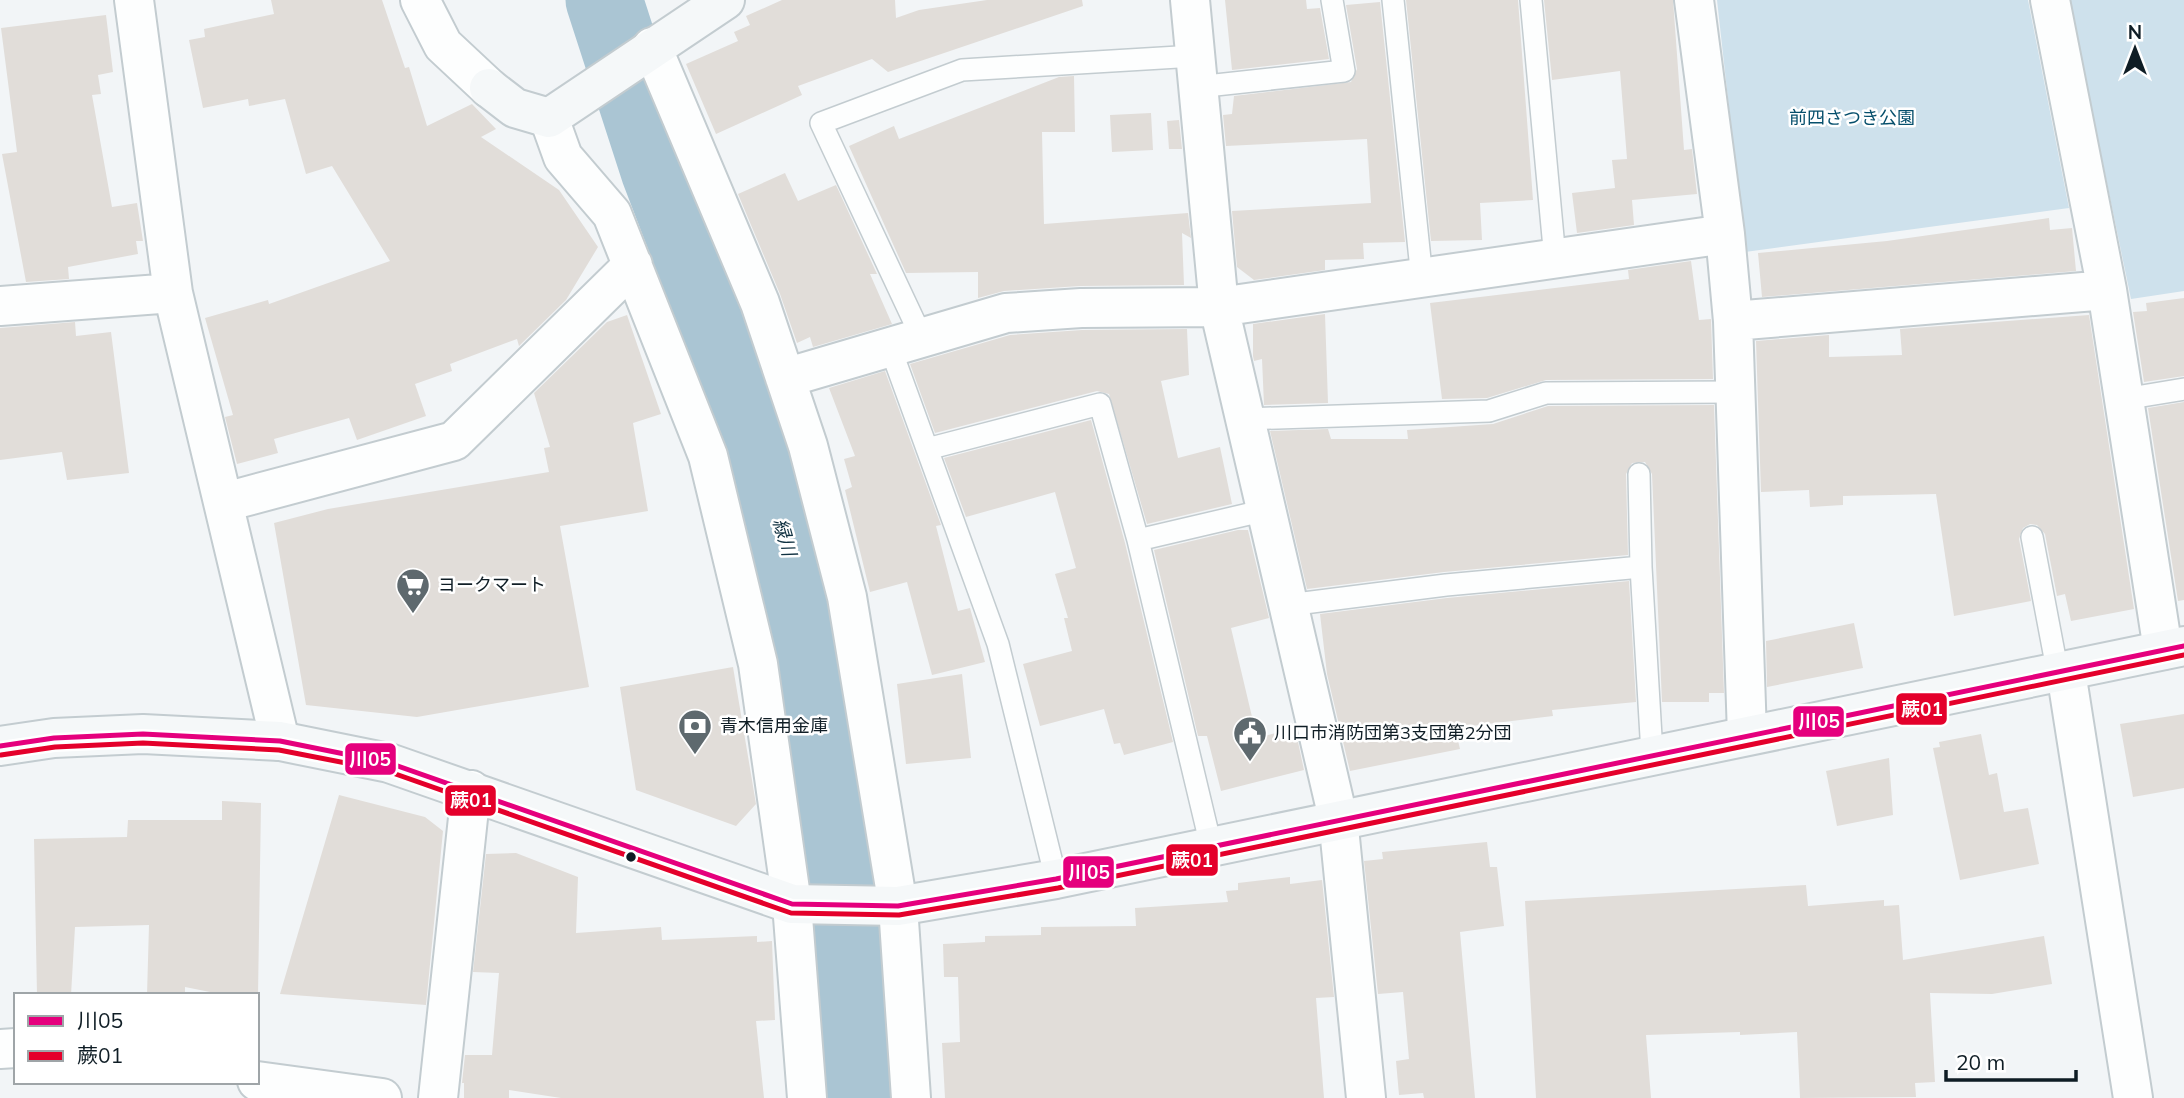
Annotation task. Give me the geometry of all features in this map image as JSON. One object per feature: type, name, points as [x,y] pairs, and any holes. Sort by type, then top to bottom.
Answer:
[{"type":"street","points":[[134,0],[173,293],[280,741]]},
{"type":"street","points":[[420,0],[443,45],[489,88],[515,108],[549,118]]},
{"type":"street","points":[[549,118],[725,0]]},
{"type":"street","points":[[1190,0],[1219,307],[1338,818],[1366,1098]]},
{"type":"street","points":[[1694,0],[1725,234],[1732,321],[1747,735]]},
{"type":"street","points":[[0,746],[54,738],[143,734],[280,741],[389,763],[801,905],[885,906],[1056,879],[1338,818],[2062,673],[2173,648],[2050,0]]},
{"type":"street","points":[[646,52],[760,303],[808,446],[847,597],[911,1098]]},
{"type":"street","points":[[549,118],[563,157],[612,214],[708,456],[758,664],[801,905],[807,1098]]},
{"type":"street","points":[[785,378],[1006,313],[1081,308],[1219,307],[1725,234]]},
{"type":"street","points":[[225,502],[454,442],[633,265]]},
{"type":"street","points":[[1732,321],[2107,290]]},
{"type":"street","points":[[0,306],[173,293]]},
{"type":"street","points":[[2062,673],[2133,1098]]},
{"type":"street","points":[[438,1098],[471,790]]},
{"type":"street","points":[[259,1081],[382,1098]]},
{"type":"lane","points":[[1056,879],[998,644],[927,449],[906,343],[821,124],[962,69],[1344,71],[1332,0]]},
{"type":"lane","points":[[1393,0],[1422,279]]},
{"type":"lane","points":[[1531,0],[1555,259]]},
{"type":"lane","points":[[2124,399],[2184,389]]},
{"type":"lane","points":[[1245,419],[1489,411],[1546,393],[1733,392]]},
{"type":"lane","points":[[927,449],[1101,404],[1138,540],[1211,846]]},
{"type":"lane","points":[[1639,474],[1641,567],[1652,754]]},
{"type":"lane","points":[[1138,540],[1266,510]]},
{"type":"lane","points":[[2032,537],[2062,673]]},
{"type":"lane","points":[[1288,605],[1446,585],[1641,567]]},
{"type":"green space","name":"前四さつき公園","points":[[1717,0],[2028,0],[2069,208],[1745,252]]},
{"type":"green space","points":[[2069,0],[2184,0],[2184,291],[2131,299]]},
{"type":"building","points":[[271,0],[382,0],[405,68],[409,67],[427,126],[472,104],[496,129],[481,137],[559,190],[598,247],[566,300],[519,346],[517,339],[450,364],[452,371],[415,384],[426,416],[357,440],[349,418],[274,439],[278,453],[237,464],[225,417],[233,415],[205,318],[268,300],[269,304],[390,261],[332,166],[306,174],[285,99],[249,106],[248,99],[203,108],[189,40],[205,37],[204,29],[274,14]]},
{"type":"building","points":[[782,0],[895,0],[896,18],[919,10],[987,0],[1082,0],[1083,6],[888,72],[872,59],[798,86],[802,95],[716,134],[686,64],[738,41],[734,32],[750,25],[746,16]]},
{"type":"building","points":[[1225,0],[1306,0],[1307,9],[1320,8],[1329,59],[1232,70]]},
{"type":"building","points":[[1406,0],[1518,0],[1533,200],[1480,203],[1482,240],[1431,241]]},
{"type":"building","points":[[1544,0],[1673,0],[1684,150],[1692,149],[1697,194],[1632,200],[1634,225],[1577,233],[1572,193],[1615,188],[1612,160],[1627,159],[1620,71],[1552,80]]},
{"type":"building","points":[[1380,2],[1405,242],[1363,243],[1364,259],[1325,260],[1325,270],[1254,280],[1237,267],[1232,211],[1371,203],[1367,139],[1226,146],[1223,115],[1232,114],[1234,96],[1351,82],[1357,69],[1346,5]]},
{"type":"building","points":[[106,15],[113,72],[98,75],[101,94],[92,95],[112,207],[137,203],[143,241],[136,241],[138,254],[68,267],[69,279],[26,282],[2,154],[17,152],[1,28]]},
{"type":"building","points":[[1074,76],[1075,132],[1042,132],[1044,224],[1188,213],[1191,238],[1182,233],[1184,285],[1080,286],[1004,291],[978,298],[978,272],[906,273],[849,146],[894,126],[899,139],[1059,77]]},
{"type":"building","points":[[1151,113],[1153,150],[1112,152],[1110,115]]},
{"type":"building","points":[[1179,120],[1182,149],[1169,149],[1167,121]]},
{"type":"building","points":[[785,173],[798,201],[836,185],[877,274],[870,274],[892,324],[813,347],[810,337],[797,343],[780,294],[738,194]]},
{"type":"building","points":[[2049,218],[2050,230],[2072,228],[2076,271],[1762,297],[1758,253],[1887,241]]},
{"type":"building","points":[[1691,261],[1699,320],[1711,319],[1713,379],[1546,380],[1487,398],[1442,399],[1430,303],[1629,279],[1628,270]]},
{"type":"building","points":[[2184,298],[2184,376],[2144,382],[2133,312],[2147,311],[2146,303]]},
{"type":"building","points":[[1325,314],[1328,403],[1264,405],[1262,359],[1254,361],[1253,356],[1253,324]]},
{"type":"building","points":[[627,315],[661,414],[633,423],[648,511],[560,526],[589,687],[417,717],[306,705],[274,523],[328,509],[549,472],[544,448],[550,447],[534,393],[607,322]]},
{"type":"building","points":[[2089,315],[2134,609],[2071,621],[2065,594],[2057,596],[2045,534],[2037,525],[2030,524],[2023,528],[2019,539],[2031,601],[1954,616],[1936,494],[1843,496],[1843,505],[1810,507],[1809,490],[1761,492],[1756,341],[1829,335],[1829,357],[1902,355],[1900,329]]},
{"type":"building","points":[[75,322],[76,336],[111,332],[129,473],[67,480],[62,452],[0,460],[0,328]]},
{"type":"building","points":[[1187,329],[1189,375],[1161,381],[1178,458],[1220,447],[1232,504],[1147,524],[1109,394],[1097,391],[935,433],[910,364],[1010,335],[1082,330]]},
{"type":"building","points":[[885,371],[941,525],[936,526],[958,611],[970,608],[985,662],[932,675],[907,582],[870,592],[845,490],[852,487],[844,459],[855,456],[829,388]]},
{"type":"building","points":[[2184,402],[2184,600],[2178,601],[2148,408]]},
{"type":"building","points":[[1714,405],[1724,693],[1709,693],[1709,702],[1662,702],[1652,474],[1645,462],[1632,463],[1626,474],[1628,555],[1444,572],[1307,589],[1270,431],[1328,429],[1331,439],[1408,439],[1407,430],[1493,424],[1548,406]]},
{"type":"building","points":[[1091,420],[1125,543],[1173,742],[1124,755],[1120,743],[1114,744],[1104,709],[1040,726],[1023,664],[1072,651],[1064,618],[1068,618],[1055,574],[1076,568],[1055,492],[966,517],[944,458]]},
{"type":"building","points":[[1248,530],[1269,618],[1231,628],[1257,738],[1295,728],[1304,770],[1221,791],[1207,736],[1198,736],[1154,550]]},
{"type":"building","points":[[1629,581],[1636,702],[1552,710],[1553,716],[1455,728],[1460,749],[1350,771],[1327,674],[1320,614],[1447,598]]},
{"type":"building","points":[[1854,623],[1863,668],[1767,687],[1766,641]]},
{"type":"building","points":[[733,667],[756,804],[736,826],[636,790],[620,687]]},
{"type":"building","points":[[962,674],[971,758],[906,764],[897,684]]},
{"type":"building","points":[[2184,714],[2184,788],[2133,797],[2120,724]]},
{"type":"building","points":[[1981,734],[1989,775],[1997,773],[2004,812],[2028,808],[2039,864],[1960,880],[1933,748],[1940,747],[1939,742]]},
{"type":"building","points":[[1889,758],[1893,815],[1837,826],[1826,771]]},
{"type":"building","points":[[339,795],[425,817],[443,831],[426,1005],[280,994]]},
{"type":"building","points":[[222,801],[261,803],[258,993],[215,993],[185,987],[185,993],[147,993],[149,925],[75,927],[71,993],[37,993],[34,839],[127,837],[128,820],[222,820]]},
{"type":"building","points":[[1487,842],[1490,867],[1497,867],[1504,926],[1460,932],[1475,1098],[1424,1098],[1423,1093],[1399,1095],[1396,1061],[1409,1059],[1403,992],[1378,994],[1364,861],[1383,859],[1382,852]]},
{"type":"building","points":[[516,853],[578,877],[576,933],[661,927],[662,940],[757,936],[757,942],[772,941],[775,1020],[756,1021],[764,1098],[561,1098],[509,1090],[509,1098],[464,1098],[462,1083],[465,1055],[492,1055],[499,973],[473,972],[486,854]]},
{"type":"building","points":[[1290,877],[1290,884],[1322,880],[1334,997],[1316,998],[1324,1098],[945,1098],[942,1043],[960,1042],[958,977],[944,977],[943,944],[985,942],[985,936],[1041,935],[1041,927],[1136,926],[1135,908],[1228,902],[1226,891],[1238,890],[1238,883]]},
{"type":"building","points":[[1806,885],[1808,906],[1884,900],[1884,906],[1899,905],[1903,960],[2044,936],[2052,984],[1992,994],[1930,993],[1935,1082],[1915,1083],[1916,1097],[1800,1098],[1797,1032],[1740,1035],[1740,1032],[1646,1035],[1651,1098],[1536,1098],[1525,901]]},
{"type":"waterway","name":"緑川","points":[[604,0],[659,170],[738,377],[796,576],[841,873],[859,1098]]},
{"type":"transit line","name":"川05","points":[[0,746],[54,738],[143,734],[280,741],[389,763],[792,904],[898,906],[1056,879],[2184,646]]},
{"type":"transit line","name":"蕨01","points":[[1,755],[55,747],[143,743],[279,750],[387,771],[791,913],[899,915],[1058,888],[2184,655]]},
{"type":"place","name":"ヨークマート","points":[[413,615]]},
{"type":"place","name":"青木信用金庫","points":[[695,756]]},
{"type":"place","name":"川口市消防団第3支団第2分団","points":[[1250,763]]}]
